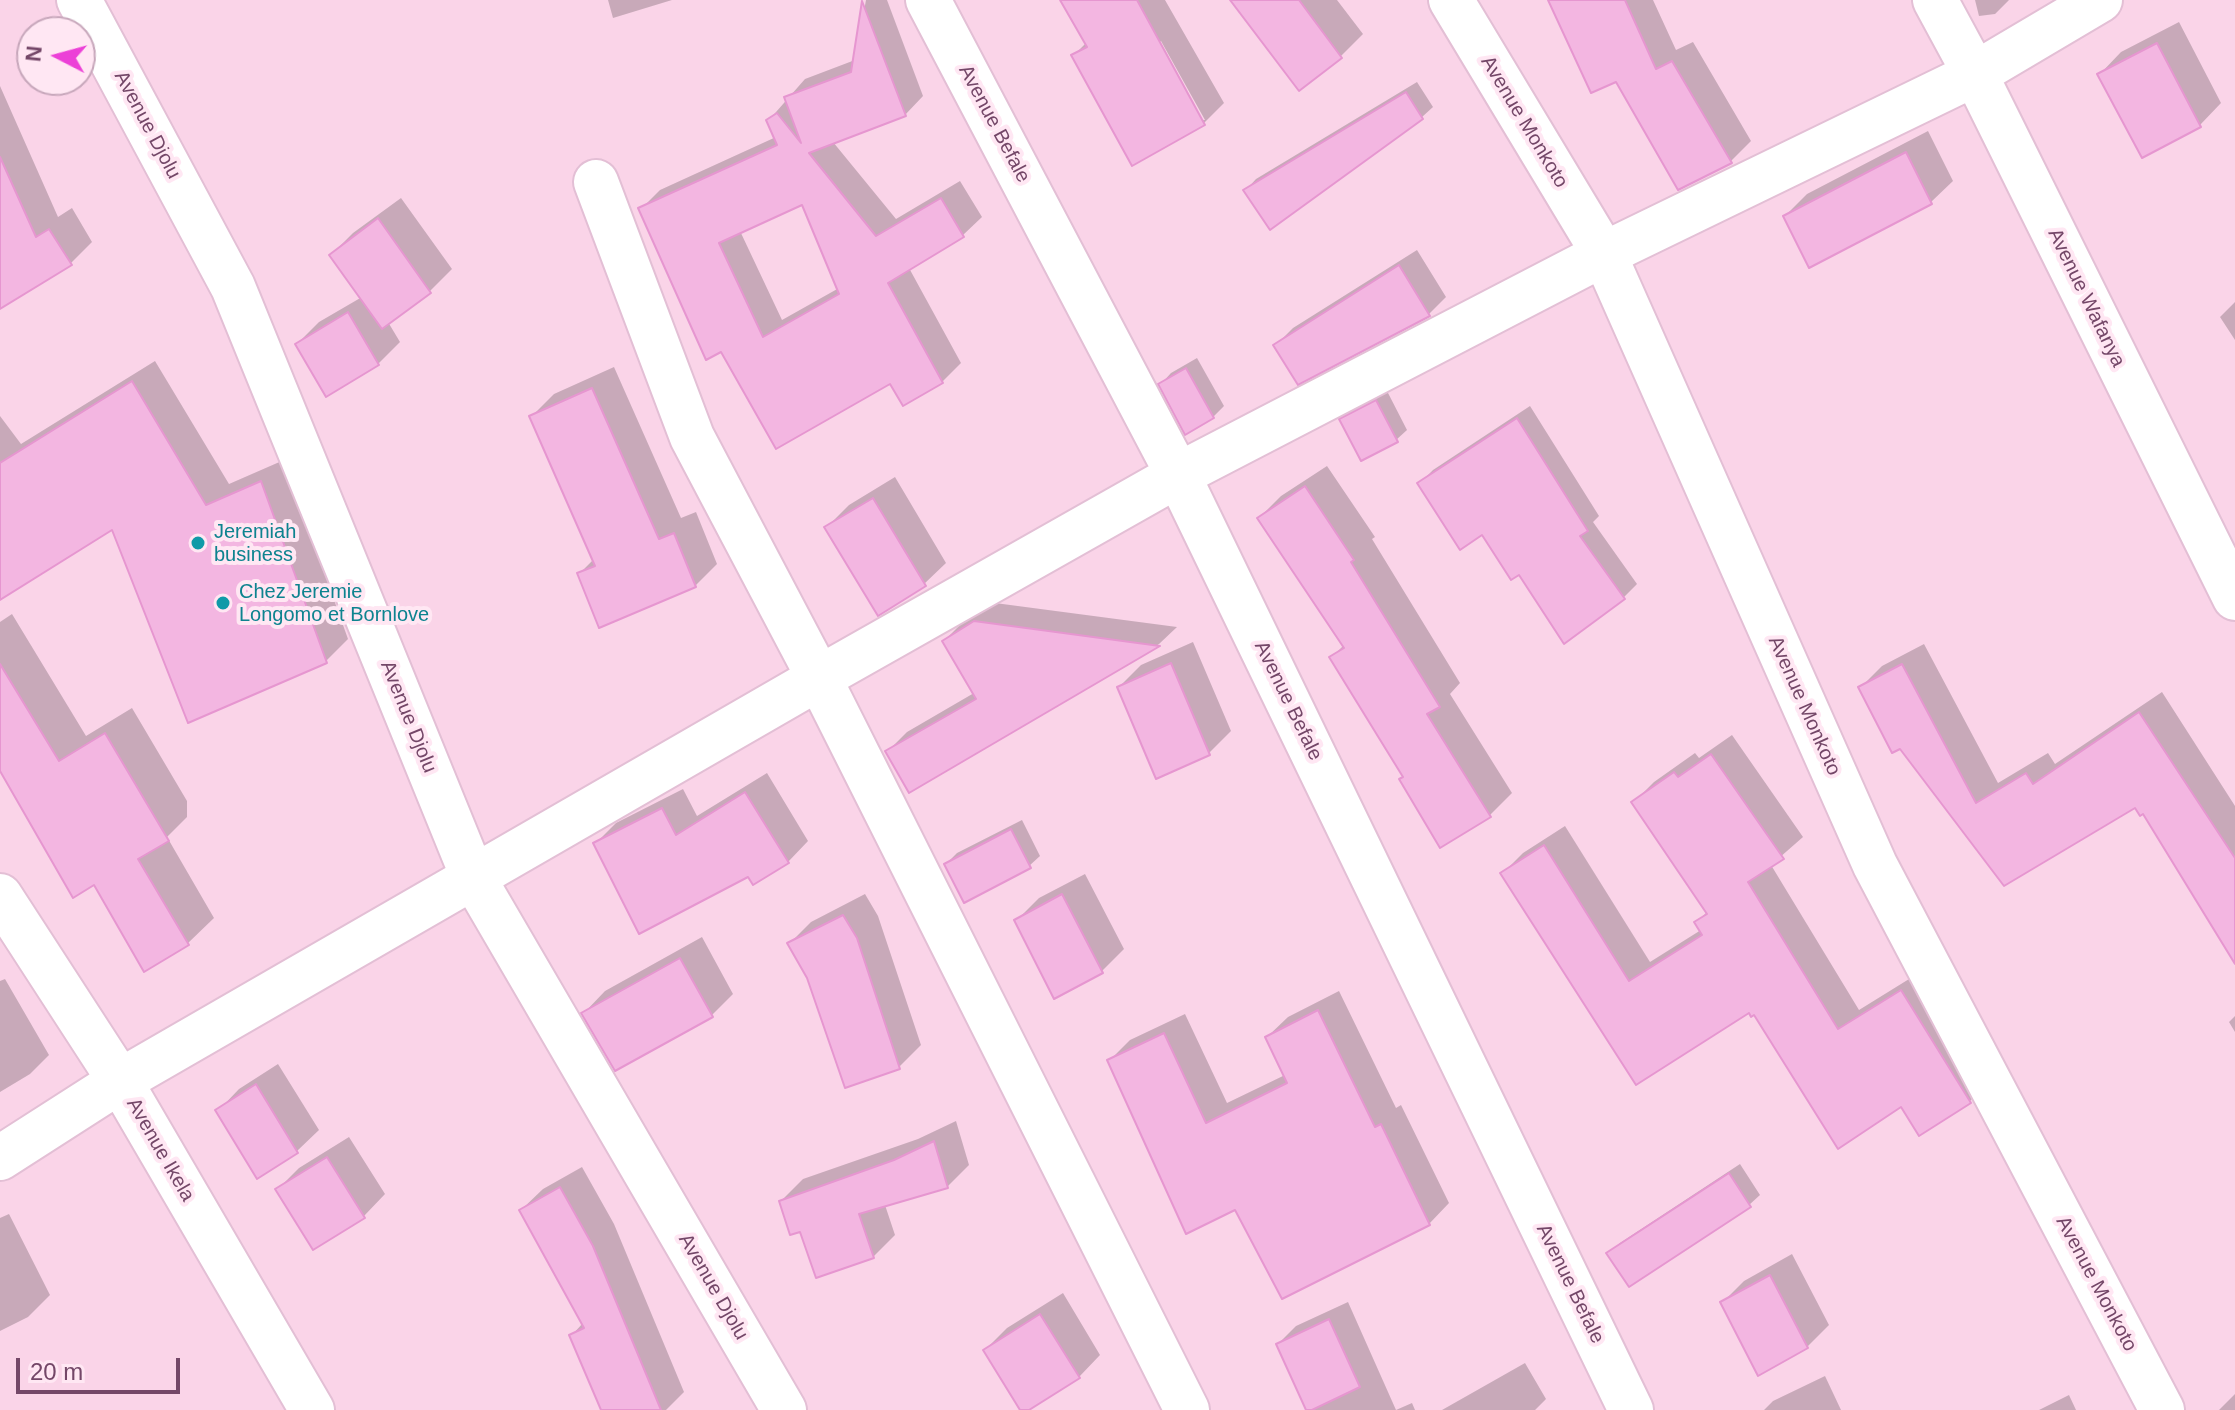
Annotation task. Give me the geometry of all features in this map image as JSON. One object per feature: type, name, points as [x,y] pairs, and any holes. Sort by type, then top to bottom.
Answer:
[{"type":"street","name":"Avenue Djolu","points":[[79,0],[233,287],[473,877],[784,1410]]},
{"type":"street","name":"Avenue Befale","points":[[928,0],[1178,475],[1631,1410]]},
{"type":"street","name":"Avenue Monkoto","points":[[1451,0],[1604,254],[1875,865],[2162,1410]]},
{"type":"street","name":"Avenue Wafanya","points":[[1935,0],[1975,74],[2235,598]]},
{"type":"street","points":[[0,1158],[120,1081],[1178,475],[1604,254],[1975,74],[2100,0]]},
{"type":"street","points":[[596,182],[692,437],[819,678],[1187,1410]]},
{"type":"street","name":"Avenue Ikela","points":[[0,896],[120,1081],[312,1410]]},
{"type":"shaded area","points":[[0,0],[2235,0],[2235,1410],[0,1410]]},
{"type":"building","points":[[1060,0],[1137,0],[1205,125],[1132,166],[1071,55],[1087,47]]},
{"type":"building","points":[[1230,0],[1299,0],[1342,58],[1299,91]]},
{"type":"building","points":[[1548,0],[1625,0],[1656,69],[1672,61],[1732,163],[1678,190],[1616,82],[1591,93]]},
{"type":"building","points":[[862,1],[906,116],[809,153],[876,236],[941,198],[964,237],[888,283],[943,383],[903,406],[890,384],[776,449],[721,352],[706,360],[638,208],[777,145],[766,120],[777,113],[801,143],[784,97],[851,72]],"holes":[[[802,205],[839,294],[763,337],[719,243]]]},
{"type":"building","points":[[2157,43],[2201,127],[2142,158],[2097,74]]},
{"type":"building","points":[[1406,92],[1423,119],[1270,230],[1243,190]]},
{"type":"building","points":[[1906,152],[1932,204],[1809,268],[1783,216]]},
{"type":"building","points":[[0,157],[36,237],[49,229],[72,265],[0,309]]},
{"type":"building","points":[[378,218],[431,293],[382,329],[329,255]]},
{"type":"building","points":[[1399,265],[1430,316],[1298,385],[1273,345]]},
{"type":"building","points":[[348,312],[379,365],[326,397],[295,344]]},
{"type":"building","points":[[1186,368],[1214,418],[1185,435],[1158,384]]},
{"type":"building","points":[[132,381],[206,505],[261,481],[327,663],[188,723],[112,530],[0,600],[0,463]]},
{"type":"building","points":[[592,388],[659,539],[674,533],[696,587],[599,628],[577,573],[595,566],[529,416]]},
{"type":"building","points":[[1376,400],[1398,442],[1361,461],[1339,419]]},
{"type":"building","points":[[1517,418],[1588,531],[1580,536],[1625,599],[1564,644],[1519,575],[1511,580],[1482,535],[1460,550],[1417,483]]},
{"type":"building","points":[[1305,486],[1354,560],[1351,562],[1440,707],[1427,714],[1491,817],[1440,848],[1399,779],[1403,777],[1329,657],[1344,648],[1257,518]]},
{"type":"building","points":[[873,498],[926,586],[878,616],[824,527]]},
{"type":"building","points":[[974,621],[1160,646],[909,793],[885,751],[976,699],[942,641]]},
{"type":"building","points":[[1171,663],[1210,755],[1156,779],[1117,687]]},
{"type":"building","points":[[0,664],[59,761],[105,733],[169,841],[138,859],[189,945],[144,972],[94,885],[73,898],[0,771]]},
{"type":"building","points":[[1902,664],[1976,803],[2026,773],[2033,784],[2139,712],[2235,858],[2235,964],[2143,814],[2140,816],[2135,808],[2004,886],[1900,749],[1892,753],[1858,687]]},
{"type":"building","points":[[1711,754],[1784,859],[1748,882],[1838,1029],[1901,990],[1971,1103],[1919,1136],[1901,1107],[1838,1149],[1754,1015],[1751,1017],[1749,1013],[1636,1085],[1500,873],[1544,845],[1629,981],[1702,935],[1694,922],[1707,914],[1631,802],[1674,772],[1678,777]]},
{"type":"building","points":[[745,792],[789,863],[753,885],[748,877],[639,934],[593,843],[662,808],[676,835]]},
{"type":"building","points":[[1011,829],[1031,868],[964,903],[944,864]]},
{"type":"building","points":[[1062,894],[1103,973],[1054,999],[1014,920]]},
{"type":"building","points":[[843,915],[857,938],[900,1069],[845,1088],[807,978],[787,943]]},
{"type":"building","points":[[680,958],[713,1017],[615,1071],[581,1013]]},
{"type":"building","points":[[1318,1010],[1375,1127],[1381,1124],[1430,1225],[1282,1299],[1235,1210],[1186,1234],[1107,1060],[1164,1033],[1206,1123],[1287,1083],[1265,1037]]},
{"type":"building","points":[[256,1084],[298,1153],[257,1179],[215,1110]]},
{"type":"building","points":[[934,1141],[948,1188],[859,1214],[874,1258],[816,1278],[800,1232],[790,1235],[779,1201],[894,1160]]},
{"type":"building","points":[[327,1157],[365,1218],[313,1250],[275,1189]]},
{"type":"building","points":[[1729,1173],[1751,1207],[1629,1287],[1606,1253]]},
{"type":"building","points":[[560,1187],[593,1246],[661,1410],[601,1410],[569,1335],[584,1328],[519,1210]]},
{"type":"building","points":[[1770,1275],[1808,1348],[1758,1376],[1720,1302]]},
{"type":"building","points":[[1040,1314],[1080,1378],[1029,1410],[1020,1410],[983,1350]]},
{"type":"building","points":[[1329,1319],[1360,1387],[1306,1410],[1276,1344]]},
{"type":"place","name":"Jeremiah business","points":[[198,543]]},
{"type":"place","name":"Chez Jeremie Longomo et Bornlove","points":[[223,603]]}]
